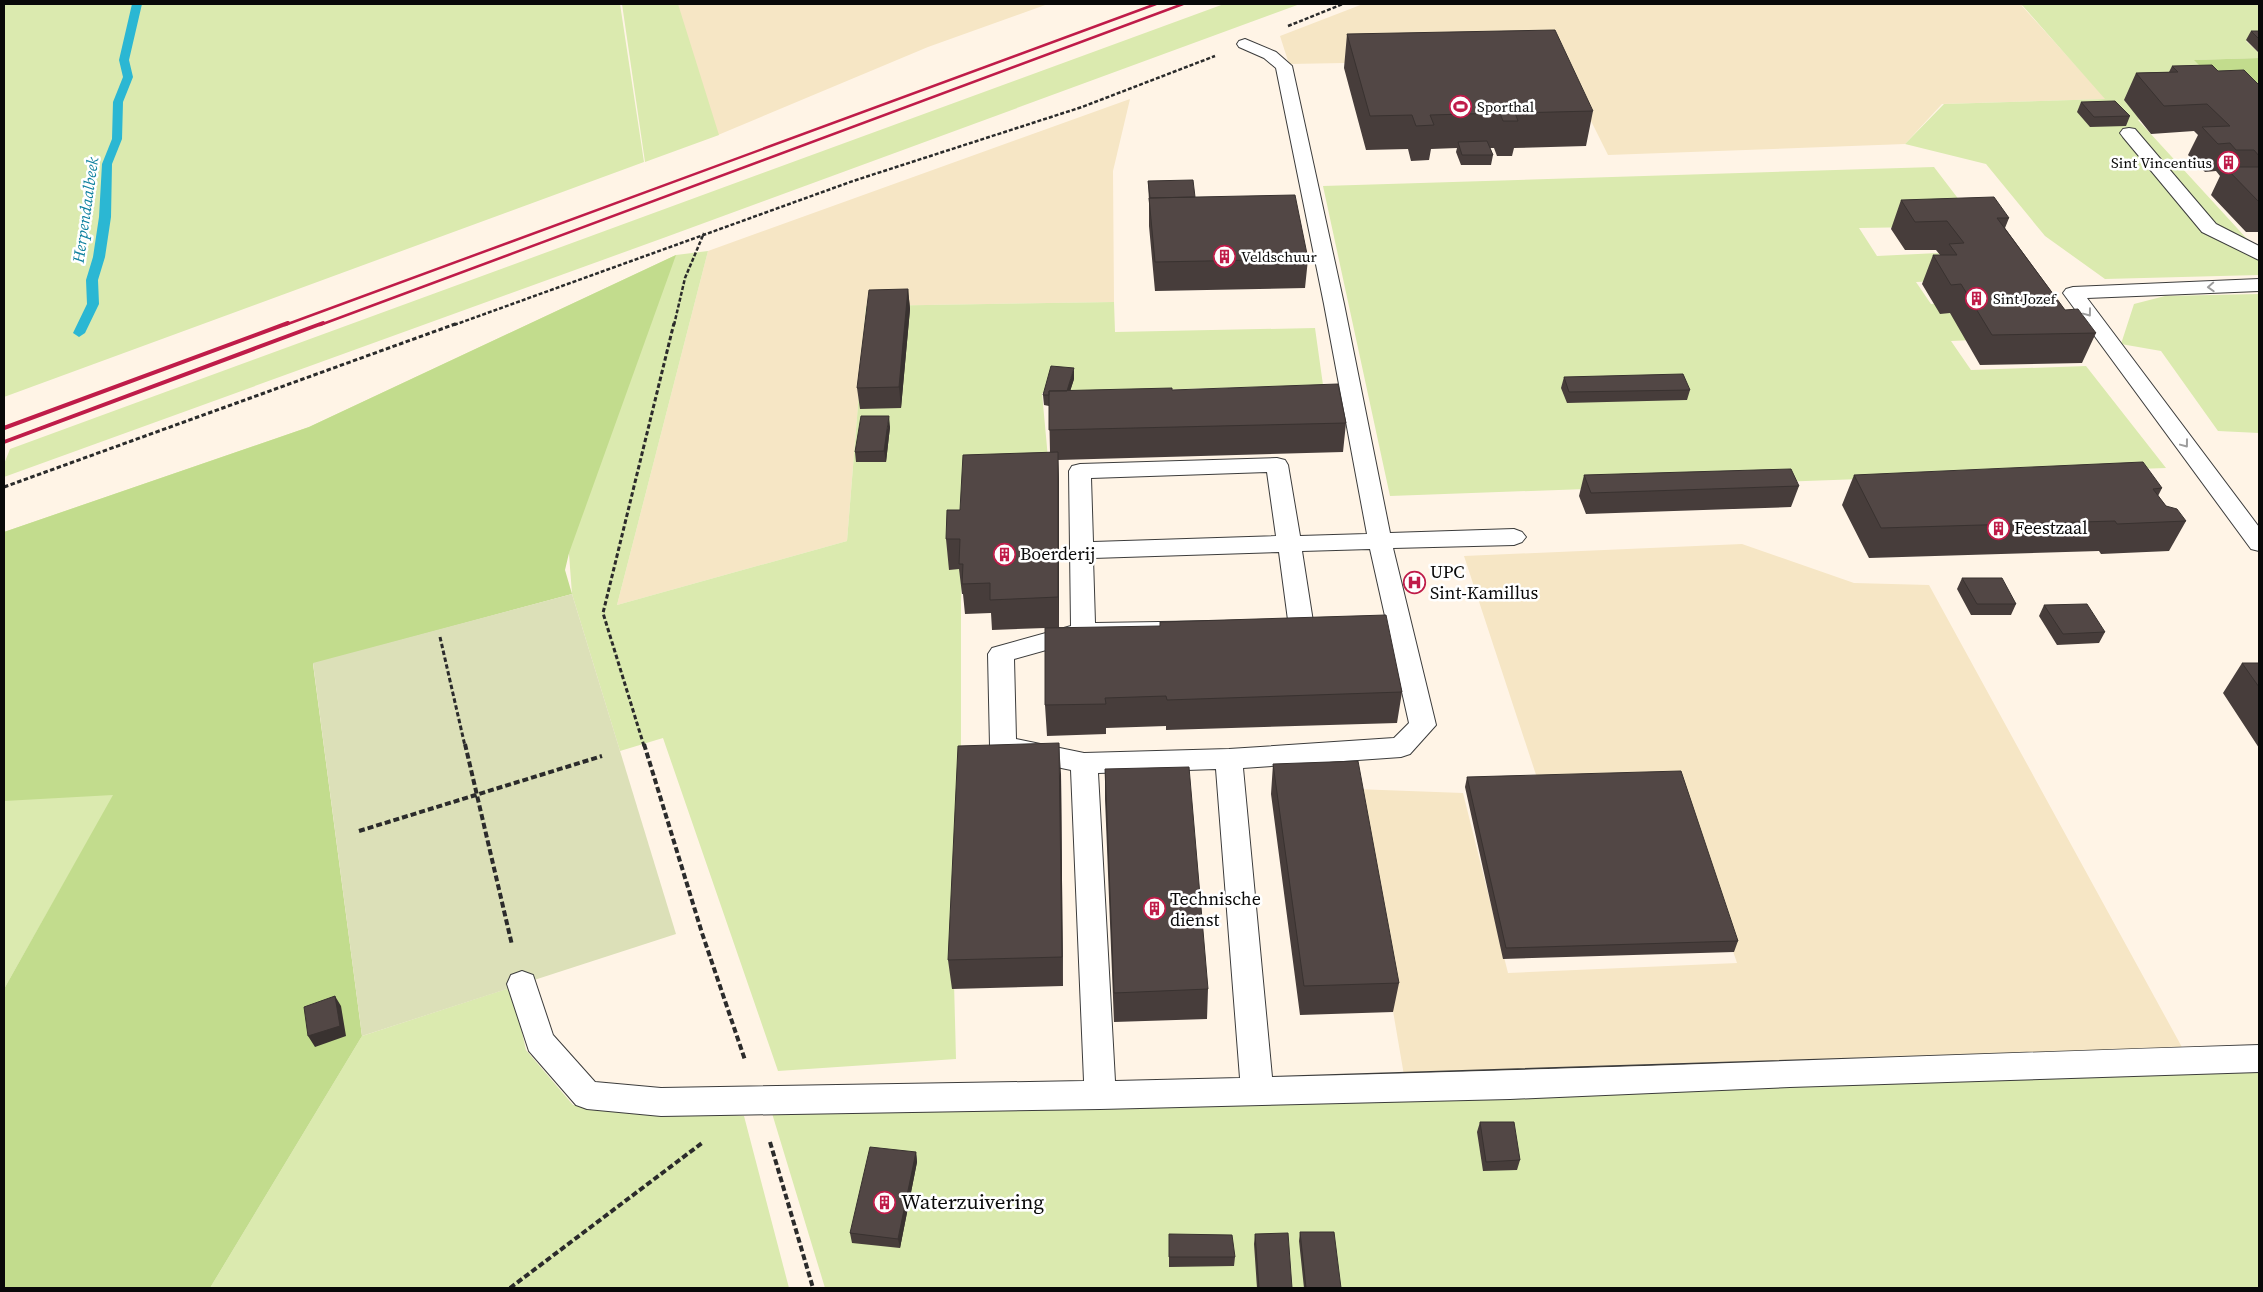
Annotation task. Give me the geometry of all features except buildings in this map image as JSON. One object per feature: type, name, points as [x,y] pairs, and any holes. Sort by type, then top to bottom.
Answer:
[{"type":"lane","points":[[1083,632],[1080,471],[1277,465],[1302,628],[1083,632],[1001,654],[1003,746],[1084,763],[1229,759],[1401,747],[1423,725],[1380,542],[1334,304],[1284,66],[1270,55],[1245,44]]},
{"type":"lane","points":[[2129,133],[2208,228],[2259,254]]},
{"type":"lane","points":[[2259,285],[2073,293],[2259,544]]},
{"type":"lane","points":[[1082,550],[1514,537]]},
{"type":"lane","points":[[1229,759],[1257,1090]]},
{"type":"lane","points":[[1084,763],[1100,1095]]},
{"type":"lane","points":[[522,984],[540,1042],[588,1095],[661,1102],[1100,1095],[1510,1085],[1810,1072],[2259,1059]]},
{"type":"path","points":[[4,487],[853,180],[1082,107],[1343,4]]},
{"type":"path","points":[[702,933],[603,613],[685,278],[704,233]]},
{"type":"path","points":[[440,637],[522,984]]},
{"type":"path","points":[[359,831],[602,756]]},
{"type":"path","points":[[510,1288],[705,1142]]},
{"type":"shaded area","points":[[677,4],[1048,4],[928,47],[718,135]]},
{"type":"shaded area","points":[[1363,4],[2129,4],[2022,6],[2106,99],[1942,104],[1905,144],[1608,155],[1560,59],[1289,64],[1280,36]]},
{"type":"shaded area","points":[[1130,99],[1113,171],[1114,302],[866,306],[847,541],[617,605],[708,251]]},
{"type":"shaded area","points":[[1742,544],[1854,583],[1929,585],[2189,1060],[1406,1087],[1355,789],[1463,793],[1508,973],[1737,963],[1676,783],[1541,790],[1464,556]]},
{"type":"green space","points":[[4,4],[620,4],[644,162],[4,397]]},
{"type":"green space","points":[[622,4],[678,4],[719,135],[645,162]]},
{"type":"green space","points":[[1224,4],[1300,4],[666,237],[4,477],[4,464],[10,449]]},
{"type":"green space","points":[[2259,4],[2259,40],[2246,41],[2259,53],[2259,58],[2195,60],[2231,97],[2124,100],[2140,119],[2138,120],[2259,252],[2259,275],[2105,279],[2045,236],[1986,164],[1905,144],[1944,104],[2105,99],[2022,5]]},
{"type":"green space","points":[[2259,58],[2259,120],[2231,97],[2194,60]]},
{"type":"green space","points":[[1934,167],[1979,226],[1859,228],[1877,256],[1938,253],[1950,270],[1941,281],[1916,282],[1931,304],[1969,302],[1996,339],[1951,341],[1971,370],[2086,366],[2166,468],[1390,496],[1323,186]]},
{"type":"green space","points":[[708,251],[617,605],[847,541],[866,306],[1114,302],[1115,332],[1315,328],[1323,385],[1042,393],[1050,480],[966,483],[961,602],[961,776],[954,982],[956,1059],[778,1071],[663,738],[620,751],[572,594],[569,554],[229,592],[4,989],[4,532],[309,427],[676,255]]},
{"type":"green space","points":[[676,255],[569,553],[565,570],[572,594],[313,664],[362,1036],[210,1288],[4,1288],[4,989],[113,795],[4,801],[4,532],[309,427]]},
{"type":"green space","points":[[2259,294],[2259,433],[2218,431],[2161,351],[2121,344],[2134,304],[2165,296]]},
{"type":"green space","points":[[572,594],[676,934],[362,1036],[313,663]]},
{"type":"green space","points":[[512,987],[526,1050],[573,1105],[744,1116],[789,1288],[210,1288],[362,1036]]},
{"type":"green space","points":[[2259,1070],[2259,1288],[825,1288],[771,1110]]},
{"type":"waterway","name":"Herpendaalbeek","points":[[79,333],[93,304],[92,280],[99,257],[105,217],[107,164],[117,139],[118,102],[128,77],[124,60],[137,4]]},
{"type":"railway","points":[[285,325],[1156,4]]},
{"type":"railway","points":[[320,325],[1183,4]]},
{"type":"railway","points":[[4,428],[288,323]]},
{"type":"railway","points":[[4,442],[323,323]]},
{"type":"place","name":"Sporthal","points":[[1461,107]]},
{"type":"place","name":"Sint Vincentius","points":[[2228,163]]},
{"type":"place","name":"Veldschuur","points":[[1225,257]]},
{"type":"place","name":"Sint Jozef","points":[[1977,299]]},
{"type":"place","name":"Feestzaal","points":[[1998,528]]},
{"type":"place","name":"Boerderij","points":[[1004,554]]},
{"type":"place","name":"UPC Sint-Kamillus","points":[[1414,582]]},
{"type":"place","name":"Technische dienst","points":[[1154,909]]},
{"type":"place","name":"Waterzuivering","points":[[885,1202]]}]
